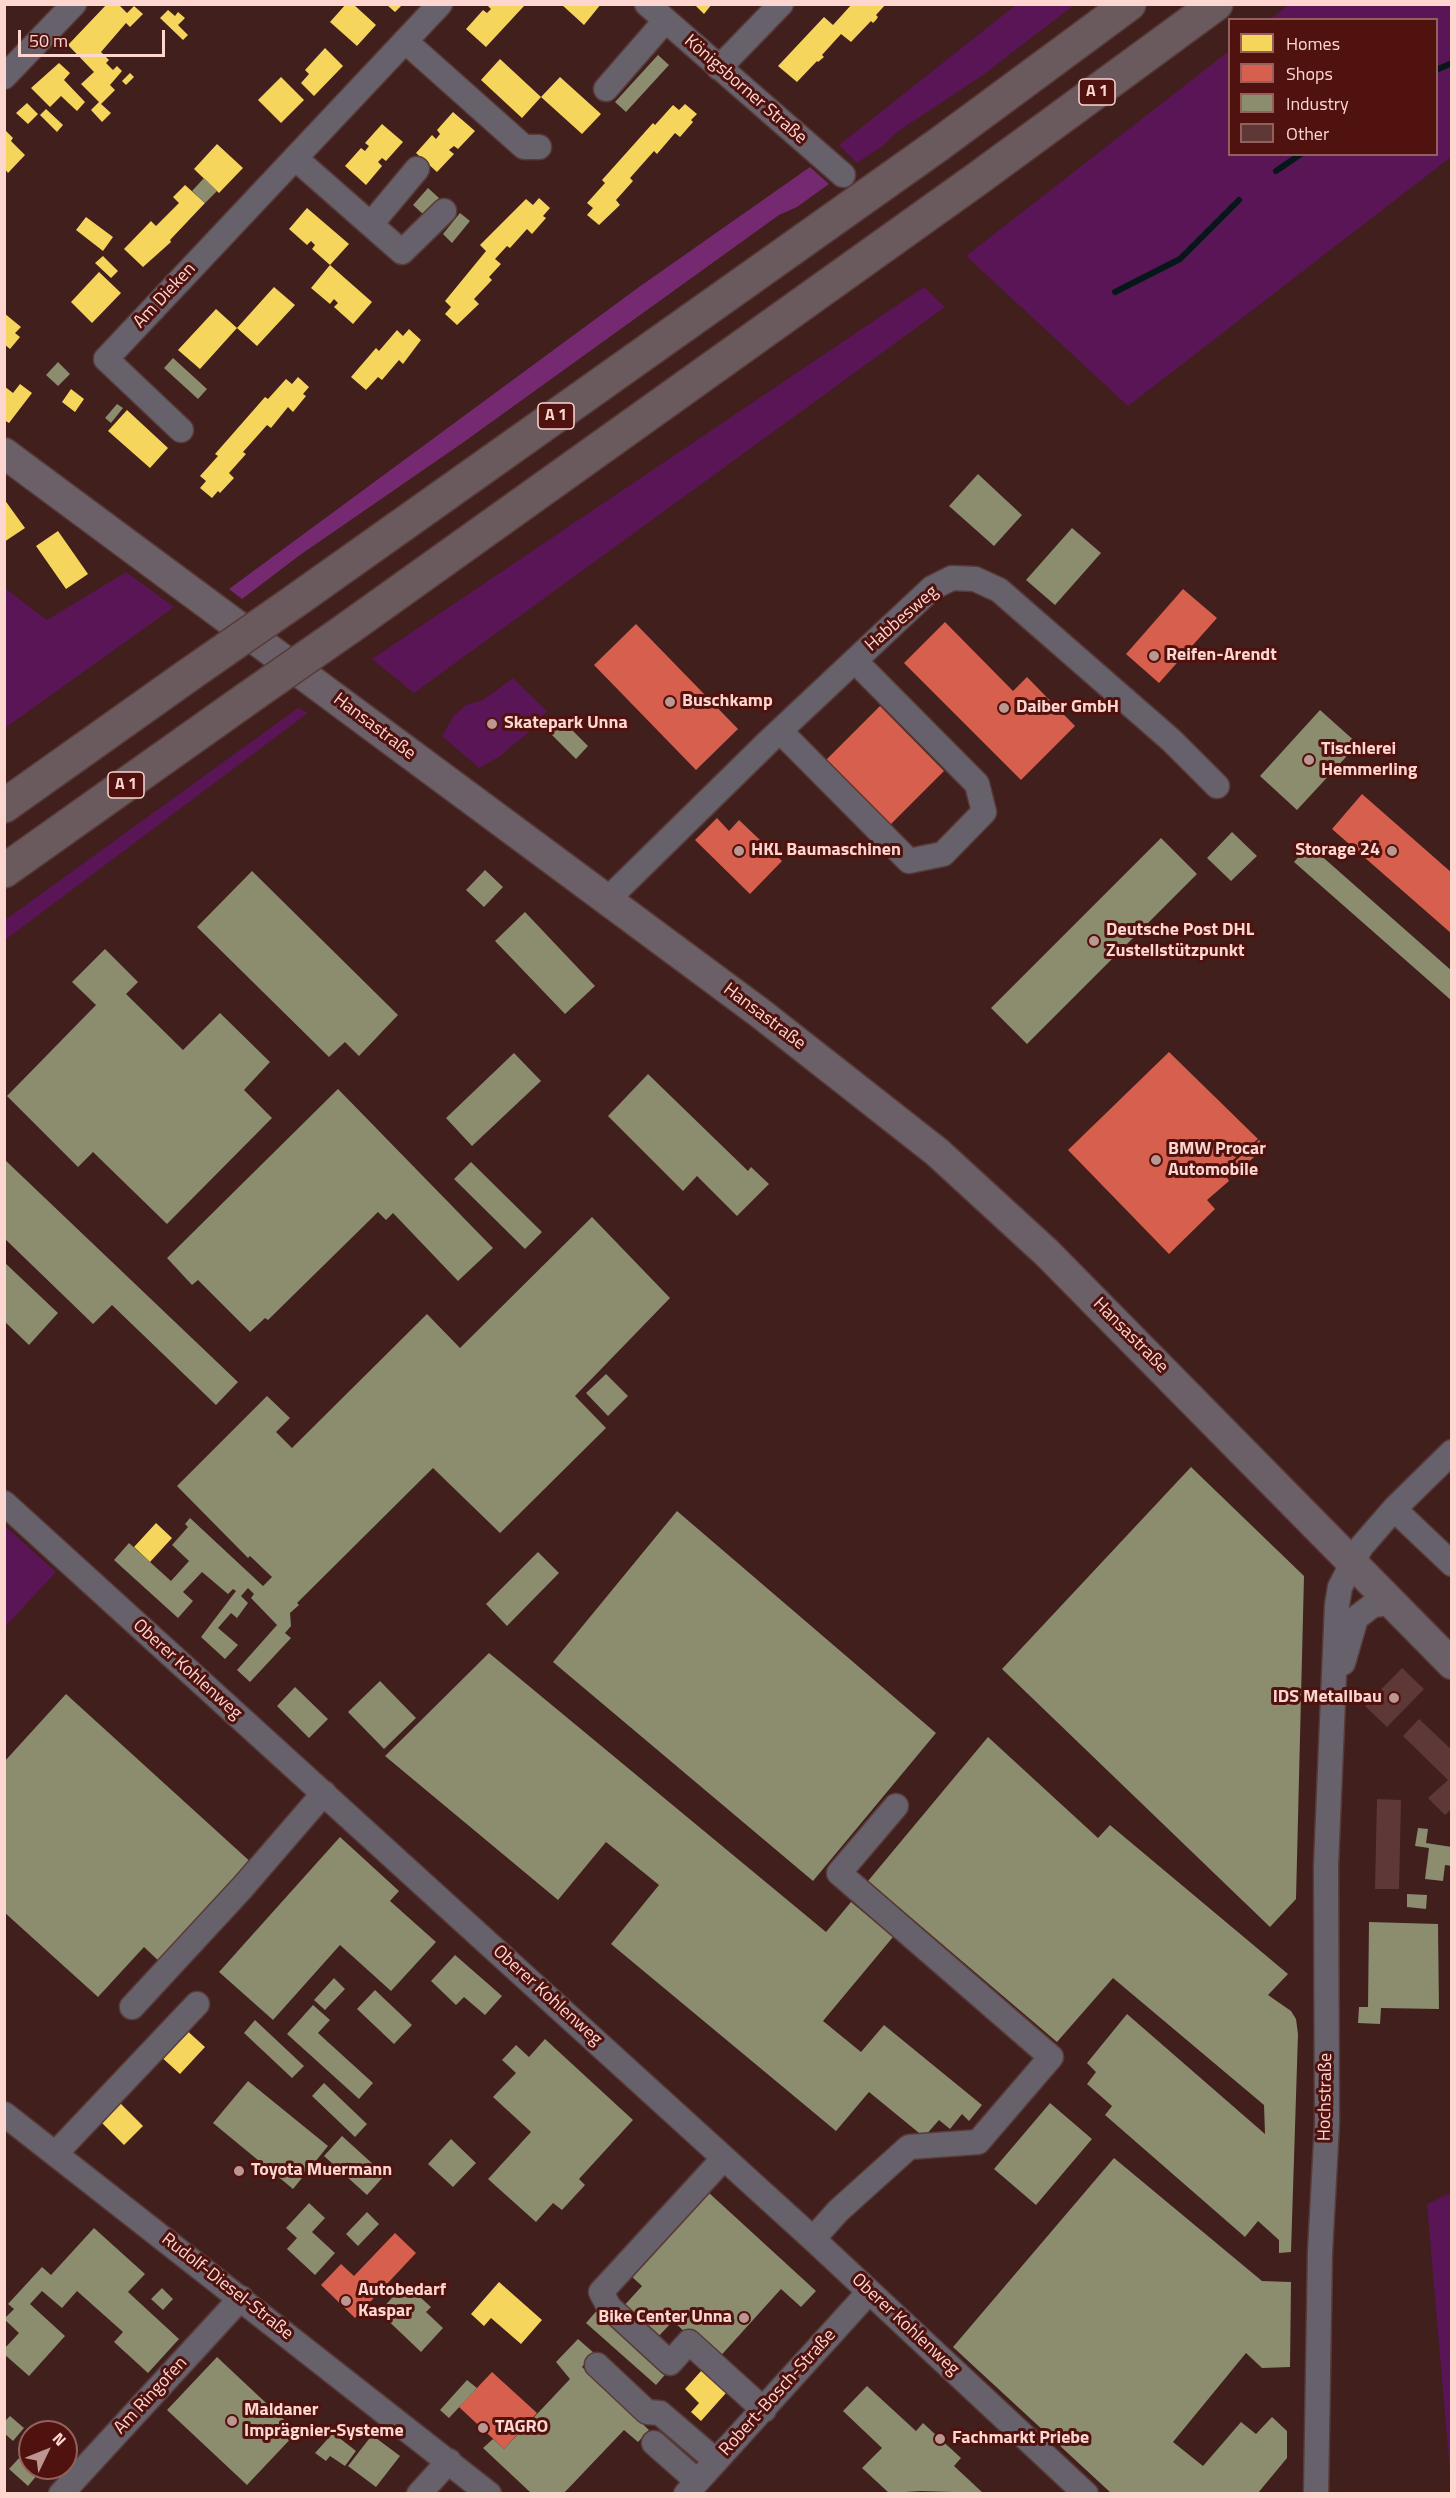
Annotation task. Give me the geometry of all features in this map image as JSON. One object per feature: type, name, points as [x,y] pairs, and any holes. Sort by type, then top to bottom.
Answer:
[{"type":"highway","name":"A 1","points":[[4,806],[816,232],[1129,4]]},
{"type":"highway","name":"A 1","points":[[4,871],[853,268],[1216,4]]},
{"type":"main road","name":"Hansastraße","points":[[4,453],[760,1013],[945,1159],[1047,1253],[1452,1665]]},
{"type":"street","points":[[4,77],[74,4]]},
{"type":"street","name":"Am Dieken","points":[[181,430],[106,359],[440,4]]},
{"type":"street","name":"Königsborner Straße","points":[[647,4],[843,175]]},
{"type":"street","points":[[719,68],[781,4]]},
{"type":"street","points":[[606,89],[665,21]]},
{"type":"street","points":[[405,41],[524,147],[539,147]]},
{"type":"street","points":[[295,158],[402,252],[444,211]]},
{"type":"street","points":[[371,224],[417,170]]},
{"type":"street","name":"Habbesweg","points":[[607,900],[780,731],[932,588],[952,578],[975,579],[999,590],[1171,740],[1217,786]]},
{"type":"street","points":[[780,731],[909,861],[943,854],[984,812],[977,784],[855,661]]},
{"type":"street","name":"Hochstraße","points":[[1316,2493],[1320,2252],[1327,2123],[1326,1865],[1336,1605],[1340,1587],[1362,1546],[1394,1509],[1452,1452]]},
{"type":"street","name":"Oberer Kohlenweg","points":[[4,1503],[813,2239],[1086,2493]]},
{"type":"street","points":[[1394,1509],[1452,1564]]},
{"type":"street","name":"Hochstraße","points":[[1332,1700],[1356,1618],[1372,1605],[1391,1603]]},
{"type":"street","points":[[132,2007],[234,1897],[324,1793]]},
{"type":"street","points":[[813,2239],[838,2211],[909,2148],[978,2142],[1052,2057],[839,1874],[896,1806]]},
{"type":"street","points":[[56,2153],[197,2004]]},
{"type":"street","name":"Rudolf-Diesel-Straße","points":[[4,2114],[489,2493]]},
{"type":"street","points":[[724,2158],[601,2292],[609,2307],[670,2363],[689,2342],[764,2410]]},
{"type":"street","name":"Robert-Bosch-Straße","points":[[691,2487],[764,2410],[869,2292]]},
{"type":"street","name":"Am Ringofen","points":[[60,2493],[241,2298]]},
{"type":"street","points":[[597,2365],[647,2412],[660,2413],[716,2461]]},
{"type":"street","points":[[654,2443],[691,2487]]},
{"type":"street","points":[[419,2493],[449,2461]]},
{"type":"shaded area","points":[[1016,5],[1074,5],[983,75],[897,132],[884,145],[857,163],[839,145]]},
{"type":"shaded area","points":[[1289,5],[1451,5],[1451,157],[1128,406],[966,256],[1228,52],[1228,156],[1438,156],[1438,18],[1271,18]]},
{"type":"shaded area","points":[[810,167],[829,184],[797,207],[779,215],[461,444],[300,555],[242,599],[229,589],[639,287]]},
{"type":"shaded area","points":[[924,287],[945,307],[414,693],[372,659]]},
{"type":"shaded area","points":[[126,572],[174,607],[5,728],[5,588],[47,620]]},
{"type":"shaded area","name":"Skatepark Unna","points":[[513,678],[547,711],[530,731],[499,757],[479,768],[442,736],[453,717],[466,705],[483,700]]},
{"type":"shaded area","points":[[298,708],[308,713],[5,940],[5,920]]},
{"type":"shaded area","points":[[4,1525],[56,1572],[5,1627],[4,1627]]},
{"type":"shaded area","points":[[1451,2193],[1451,2484],[1427,2204]]},
{"type":"building: Homes","points":[[107,4],[118,4],[127,13],[134,6],[143,14],[130,27],[126,23],[101,52],[109,60],[106,63],[113,70],[117,66],[122,71],[110,85],[115,90],[101,104],[111,113],[102,122],[91,110],[99,102],[81,84],[94,72],[68,45]]},
{"type":"building: Homes","points":[[346,4],[353,4],[376,25],[357,46],[330,22]]},
{"type":"building: Homes","points":[[486,4],[524,6],[486,47],[466,29],[483,10],[487,13],[491,9]]},
{"type":"building: Homes","points":[[561,4],[601,4],[584,25]]},
{"type":"building: Homes","points":[[694,4],[712,4],[704,14]]},
{"type":"building: Homes","points":[[852,4],[886,4],[876,15],[878,17],[876,20],[873,23],[871,21],[851,42],[841,34],[822,55],[824,57],[817,61],[797,82],[778,66],[824,17],[833,25]]},
{"type":"building: Homes","points":[[387,5],[402,5],[395,12]]},
{"type":"building: Homes","points":[[168,10],[175,16],[178,12],[185,18],[178,25],[188,35],[183,40],[160,18]]},
{"type":"building: Homes","points":[[325,48],[343,66],[314,96],[301,83],[309,74],[305,70]]},
{"type":"building: Homes","points":[[500,59],[541,97],[522,118],[481,80]]},
{"type":"building: Homes","points":[[59,63],[70,73],[64,80],[85,102],[77,111],[61,96],[50,107],[31,88]]},
{"type":"building: Homes","points":[[130,73],[134,77],[126,85],[122,81]]},
{"type":"building: Homes","points":[[281,77],[304,100],[281,123],[258,100]]},
{"type":"building: Homes","points":[[560,77],[601,114],[582,134],[541,97]]},
{"type":"building: Homes","points":[[27,103],[38,114],[28,124],[16,113]]},
{"type":"building: Homes","points":[[685,104],[697,114],[691,120],[693,122],[680,137],[675,133],[657,154],[654,151],[630,178],[633,181],[616,200],[620,205],[599,225],[587,215],[593,208],[587,203],[605,183],[602,180],[653,123],[655,125],[673,105],[679,110]]},
{"type":"building: Homes","points":[[46,109],[63,125],[57,132],[40,115]]},
{"type":"building: Homes","points":[[453,112],[475,131],[458,149],[454,146],[449,150],[454,154],[437,172],[416,153],[432,135],[436,139],[440,134],[437,130]]},
{"type":"building: Homes","points":[[382,124],[403,142],[386,161],[382,158],[378,162],[382,166],[366,185],[345,166],[361,148],[365,151],[369,146],[365,143]]},
{"type":"building: Homes","points":[[5,130],[13,138],[11,141],[25,155],[8,173],[5,169]]},
{"type":"building: Homes","points":[[217,144],[243,168],[219,193],[194,169]]},
{"type":"building: Homes","points":[[185,185],[205,203],[170,240],[171,242],[143,267],[124,249],[151,221],[156,226],[179,203],[173,197]]},
{"type":"building: Homes","points":[[539,198],[550,208],[543,216],[546,218],[532,234],[527,229],[510,248],[507,246],[495,259],[501,264],[489,277],[492,280],[474,299],[479,304],[457,325],[445,314],[451,307],[445,301],[486,251],[480,245],[526,199],[533,205]]},
{"type":"building: Homes","points":[[307,208],[349,244],[330,265],[312,249],[315,245],[311,241],[307,245],[289,229]]},
{"type":"building: Homes","points":[[86,217],[113,237],[103,251],[76,230]]},
{"type":"building: Homes","points":[[103,256],[118,271],[111,278],[95,263]]},
{"type":"building: Homes","points":[[330,265],[372,302],[353,324],[334,307],[338,303],[334,299],[330,304],[311,288]]},
{"type":"building: Homes","points":[[99,272],[121,293],[92,323],[71,302]]},
{"type":"building: Homes","points":[[274,287],[295,305],[257,346],[237,328]]},
{"type":"building: Homes","points":[[216,309],[237,328],[200,369],[178,350]]},
{"type":"building: Homes","points":[[4,313],[21,327],[15,333],[20,337],[10,349],[4,344]]},
{"type":"building: Homes","points":[[409,329],[421,340],[403,364],[399,360],[382,380],[378,377],[366,390],[351,377],[376,348],[379,351],[397,330],[403,336]]},
{"type":"building: Homes","points":[[298,377],[309,387],[303,394],[306,396],[293,412],[288,407],[271,428],[267,425],[243,452],[246,454],[229,473],[234,478],[212,498],[200,488],[206,481],[200,476],[218,456],[215,454],[265,397],[268,399],[286,379],[292,384]]},
{"type":"building: Homes","points":[[20,384],[32,393],[9,423],[4,420],[4,386],[13,393]]},
{"type":"building: Homes","points":[[71,389],[84,399],[75,412],[62,402]]},
{"type":"building: Homes","points":[[127,410],[168,448],[150,468],[108,431]]},
{"type":"building: Homes","points":[[4,499],[25,528],[4,542]]},
{"type":"building: Homes","points":[[58,531],[88,574],[66,589],[36,546]]},
{"type":"building: Homes","points":[[156,1523],[172,1538],[150,1562],[134,1547]]},
{"type":"building: Homes","points":[[183,2027],[205,2047],[180,2074],[158,2054]]},
{"type":"building: Homes","points":[[119,2102],[143,2126],[124,2145],[100,2121]]},
{"type":"building: Homes","points":[[499,2282],[542,2320],[521,2344],[491,2318],[484,2326],[471,2314]]},
{"type":"building: Homes","points":[[702,2370],[726,2393],[701,2421],[691,2412],[699,2403],[685,2389]]},
{"type":"building: Shops","points":[[1183,589],[1217,618],[1159,683],[1126,654]]},
{"type":"building: Shops","name":"Daiber GmbH","points":[[945,622],[1013,691],[1027,677],[1075,726],[1021,780],[904,663]]},
{"type":"building: Shops","points":[[636,624],[738,729],[696,770],[594,665]]},
{"type":"building: Shops","points":[[880,706],[944,771],[890,825],[826,760]]},
{"type":"building: Shops","name":"Storage 24","points":[[1362,794],[1452,873],[1452,934],[1332,829]]},
{"type":"building: Shops","name":"HKL Baumaschinen","points":[[717,818],[729,831],[739,820],[782,861],[750,894],[695,840]]},
{"type":"building: Shops","name":"BMW Procar Automobile","points":[[1169,1052],[1258,1139],[1222,1169],[1229,1181],[1207,1200],[1215,1209],[1169,1254],[1068,1150]]},
{"type":"building: Shops","points":[[1259,1140],[1265,1147],[1231,1178],[1224,1171]]},
{"type":"building: Shops","points":[[395,2233],[416,2253],[355,2318],[321,2285],[341,2264],[354,2276]]},
{"type":"building: Shops","points":[[492,2372],[537,2413],[504,2449],[459,2407]]},
{"type":"building: Industry","points":[[658,55],[669,65],[626,112],[615,102]]},
{"type":"building: Industry","points":[[204,178],[217,191],[205,203],[192,191]]},
{"type":"building: Industry","points":[[428,188],[439,198],[424,215],[413,205]]},
{"type":"building: Industry","points":[[460,213],[470,221],[452,243],[443,234]]},
{"type":"building: Industry","points":[[173,358],[207,389],[198,399],[164,368]]},
{"type":"building: Industry","points":[[58,362],[70,374],[58,386],[46,375]]},
{"type":"building: Industry","points":[[117,404],[123,408],[111,423],[105,418]]},
{"type":"building: Industry","points":[[978,474],[1022,515],[994,546],[949,506]]},
{"type":"building: Industry","points":[[1072,528],[1101,553],[1055,605],[1026,580]]},
{"type":"building: Industry","name":"Tischlerei Hemmerling","points":[[1320,710],[1358,744],[1297,810],[1260,776]]},
{"type":"building: Industry","points":[[561,719],[588,746],[576,759],[549,732]]},
{"type":"building: Industry","points":[[1232,832],[1257,856],[1231,881],[1207,858]]},
{"type":"building: Industry","name":"Deutsche Post DHL Zustellstützpunkt","points":[[1161,838],[1197,874],[1027,1044],[991,1008]]},
{"type":"building: Industry","points":[[1309,845],[1452,971],[1452,1001],[1294,862]]},
{"type":"building: Industry","points":[[485,870],[503,887],[484,907],[466,890]]},
{"type":"building: Industry","points":[[252,871],[398,1015],[359,1056],[345,1042],[329,1057],[197,927]]},
{"type":"building: Industry","points":[[525,912],[595,986],[565,1014],[495,941]]},
{"type":"building: Industry","points":[[105,949],[138,982],[126,994],[183,1050],[220,1013],[270,1062],[244,1090],[272,1118],[167,1224],[93,1152],[78,1167],[7,1096],[96,1005],[72,982]]},
{"type":"building: Industry","points":[[514,1053],[541,1081],[472,1146],[446,1118]]},
{"type":"building: Industry","points":[[648,1074],[748,1171],[751,1167],[769,1184],[737,1216],[697,1176],[683,1191],[608,1116]]},
{"type":"building: Industry","points":[[338,1089],[493,1248],[458,1281],[393,1213],[386,1220],[378,1212],[268,1320],[265,1318],[250,1332],[198,1280],[192,1285],[167,1258]]},
{"type":"building: Industry","points":[[4,1159],[238,1382],[216,1405],[112,1305],[93,1324],[4,1238]]},
{"type":"building: Industry","points":[[471,1162],[542,1232],[525,1249],[454,1179]]},
{"type":"building: Industry","points":[[592,1217],[670,1298],[575,1396],[606,1428],[500,1533],[433,1468],[297,1603],[299,1605],[290,1613],[291,1626],[285,1633],[291,1638],[250,1682],[237,1670],[277,1625],[251,1598],[254,1594],[248,1588],[241,1596],[248,1603],[237,1618],[231,1613],[218,1628],[238,1645],[225,1659],[201,1637],[236,1591],[233,1589],[228,1594],[202,1572],[183,1592],[193,1601],[178,1618],[114,1560],[129,1543],[171,1581],[189,1561],[172,1545],[188,1527],[185,1524],[190,1518],[263,1586],[272,1577],[250,1556],[248,1558],[177,1486],[267,1396],[290,1418],[276,1432],[292,1448],[427,1314],[460,1348]]},
{"type":"building: Industry","points":[[4,1262],[58,1313],[29,1345],[4,1321]]},
{"type":"building: Industry","points":[[606,1374],[628,1396],[608,1416],[586,1393]]},
{"type":"building: Industry","points":[[1191,1467],[1304,1576],[1296,1899],[1270,1927],[1002,1669]]},
{"type":"building: Industry","points":[[677,1511],[936,1733],[813,1881],[553,1662]]},
{"type":"building: Industry","points":[[538,1552],[559,1573],[507,1626],[486,1604]]},
{"type":"building: Industry","points":[[489,1653],[826,1932],[851,1902],[893,1937],[823,2021],[861,2052],[884,2025],[982,2105],[969,2121],[962,2114],[950,2129],[939,2120],[924,2137],[869,2092],[836,2131],[611,1944],[659,1885],[606,1842],[558,1900],[385,1756]]},
{"type":"building: Industry","points":[[380,1681],[416,1718],[384,1749],[348,1712]]},
{"type":"building: Industry","points":[[295,1687],[328,1719],[309,1738],[277,1706]]},
{"type":"building: Industry","points":[[66,1694],[254,1865],[163,1965],[144,1947],[98,1997],[4,1912],[4,1762]]},
{"type":"building: Industry","points":[[988,1737],[1098,1838],[1110,1825],[1288,1974],[1268,1995],[1291,2011],[1296,2019],[1298,2034],[1291,2252],[1279,2253],[1279,2240],[1258,2221],[1245,2237],[1105,2115],[1112,2106],[1087,2084],[1096,2072],[1087,2063],[1127,2014],[1265,2134],[1264,2105],[1113,1978],[1057,2042],[868,1881]]},
{"type":"building: Industry","points":[[1418,1828],[1428,1829],[1426,1843],[1452,1847],[1452,1866],[1445,1865],[1443,1881],[1425,1879],[1429,1848],[1415,1846]]},
{"type":"building: Industry","points":[[340,1837],[399,1891],[390,1901],[436,1942],[391,1991],[340,1945],[273,2020],[219,1972]]},
{"type":"building: Industry","points":[[1407,1894],[1427,1895],[1426,1909],[1407,1907]]},
{"type":"building: Industry","points":[[1369,1922],[1438,1924],[1439,2009],[1381,2008],[1380,2024],[1358,2023],[1359,2007],[1368,2007]]},
{"type":"building: Industry","points":[[455,1955],[502,1996],[485,2015],[464,1997],[456,2005],[431,1981]]},
{"type":"building: Industry","points":[[334,1978],[345,1989],[325,2010],[314,2000]]},
{"type":"building: Industry","points":[[375,1990],[412,2025],[394,2044],[357,2009]]},
{"type":"building: Industry","points":[[313,2005],[330,2020],[318,2033],[373,2083],[359,2099],[287,2034]]},
{"type":"building: Industry","points":[[255,2020],[304,2066],[292,2078],[244,2033]]},
{"type":"building: Industry","points":[[545,2039],[633,2120],[579,2179],[585,2185],[562,2210],[553,2203],[536,2222],[488,2179],[531,2132],[493,2097],[516,2073],[502,2060],[516,2045],[529,2057]]},
{"type":"building: Industry","points":[[248,2081],[328,2146],[293,2189],[213,2123]]},
{"type":"building: Industry","points":[[324,2083],[367,2124],[355,2137],[312,2096]]},
{"type":"building: Industry","points":[[1050,2103],[1092,2139],[1036,2205],[994,2169]]},
{"type":"building: Industry","points":[[342,2136],[385,2175],[367,2195],[324,2156]]},
{"type":"building: Industry","points":[[451,2139],[476,2163],[453,2187],[428,2164]]},
{"type":"building: Industry","points":[[1114,2158],[1262,2281],[1291,2282],[1290,2367],[1262,2368],[1246,2353],[1173,2442],[1203,2466],[1241,2422],[1256,2434],[1272,2417],[1287,2431],[1287,2458],[1258,2493],[1111,2493],[953,2347]]},
{"type":"building: Industry","points":[[708,2192],[816,2291],[801,2307],[781,2289],[716,2361],[673,2321],[656,2339],[622,2308],[642,2286],[631,2276]]},
{"type":"building: Industry","points":[[309,2203],[325,2218],[312,2232],[335,2253],[315,2275],[287,2249],[297,2238],[286,2228]]},
{"type":"building: Industry","points":[[367,2212],[379,2224],[358,2246],[346,2234]]},
{"type":"building: Industry","points":[[94,2228],[145,2274],[128,2292],[179,2339],[148,2373],[114,2342],[123,2332],[77,2291],[62,2308],[42,2291],[30,2304],[65,2336],[29,2376],[4,2354],[4,2349],[19,2333],[4,2319],[14,2309],[8,2304],[42,2267],[51,2275]]},
{"type":"building: Industry","points":[[409,2287],[431,2307],[426,2312],[443,2328],[421,2352],[379,2312],[401,2288],[405,2292]]},
{"type":"building: Industry","points":[[162,2288],[173,2299],[163,2310],[151,2299]]},
{"type":"building: Industry","points":[[600,2307],[670,2369],[656,2385],[586,2323]]},
{"type":"building: Industry","points":[[578,2339],[594,2353],[582,2367],[649,2430],[638,2442],[624,2430],[564,2493],[531,2493],[483,2448],[493,2439],[504,2449],[570,2379],[556,2362]]},
{"type":"building: Industry","name":"Maldaner Imprägnier-Systeme","points":[[217,2357],[297,2432],[247,2485],[167,2410]]},
{"type":"building: Industry","points":[[467,2380],[477,2388],[449,2418],[440,2410]]},
{"type":"building: Industry","points":[[867,2386],[916,2431],[923,2423],[961,2458],[954,2466],[983,2493],[921,2491],[889,2493],[862,2468],[882,2448],[843,2411]]},
{"type":"building: Industry","points":[[10,2416],[18,2423],[18,2435],[13,2441],[4,2433],[4,2422]]},
{"type":"building: Industry","points":[[333,2433],[356,2451],[345,2466],[330,2456],[326,2461],[315,2453]]},
{"type":"building: Industry","points":[[372,2435],[400,2456],[376,2487],[348,2466]]},
{"type":"building: Industry","points":[[18,2459],[18,2477],[9,2469]]},
{"type":"building: Industry","points":[[21,2480],[33,2480],[28,2486]]},
{"type":"building: Other","name":"IDS Metallbau","points":[[1402,1668],[1424,1689],[1387,1727],[1365,1706]]},
{"type":"building: Other","points":[[1419,1719],[1452,1750],[1452,1808],[1445,1815],[1428,1798],[1448,1780],[1403,1736]]},
{"type":"building: Other","points":[[1377,1799],[1401,1800],[1399,1889],[1375,1889]]},
{"type":"waterway","points":[[1438,69],[1452,63]]},
{"type":"waterway","points":[[1276,171],[1298,156]]},
{"type":"waterway","points":[[1115,292],[1180,259],[1239,200]]},
{"type":"place","name":"Reifen-Arendt","points":[[1154,656]]},
{"type":"place","name":"Buschkamp","points":[[670,702]]},
{"type":"place","name":"Daiber GmbH","points":[[1004,708]]},
{"type":"place","name":"Skatepark Unna","points":[[492,724]]},
{"type":"place","name":"Tischlerei Hemmerling","points":[[1309,760]]},
{"type":"place","name":"HKL Baumaschinen","points":[[739,851]]},
{"type":"place","name":"Storage 24","points":[[1392,851]]},
{"type":"place","name":"Deutsche Post DHL Zustellstützpunkt","points":[[1094,941]]},
{"type":"place","name":"BMW Procar Automobile","points":[[1156,1160]]},
{"type":"place","name":"IDS Metallbau","points":[[1394,1698]]},
{"type":"place","name":"Toyota Muermann","points":[[239,2171]]},
{"type":"place","name":"Autobedarf Kaspar","points":[[346,2301]]},
{"type":"place","name":"Bike Center Unna","points":[[744,2318]]},
{"type":"place","name":"Maldaner Imprägnier-Systeme","points":[[232,2421]]},
{"type":"place","name":"TAGRO","points":[[483,2428]]},
{"type":"place","name":"Fachmarkt Priebe","points":[[940,2439]]}]
